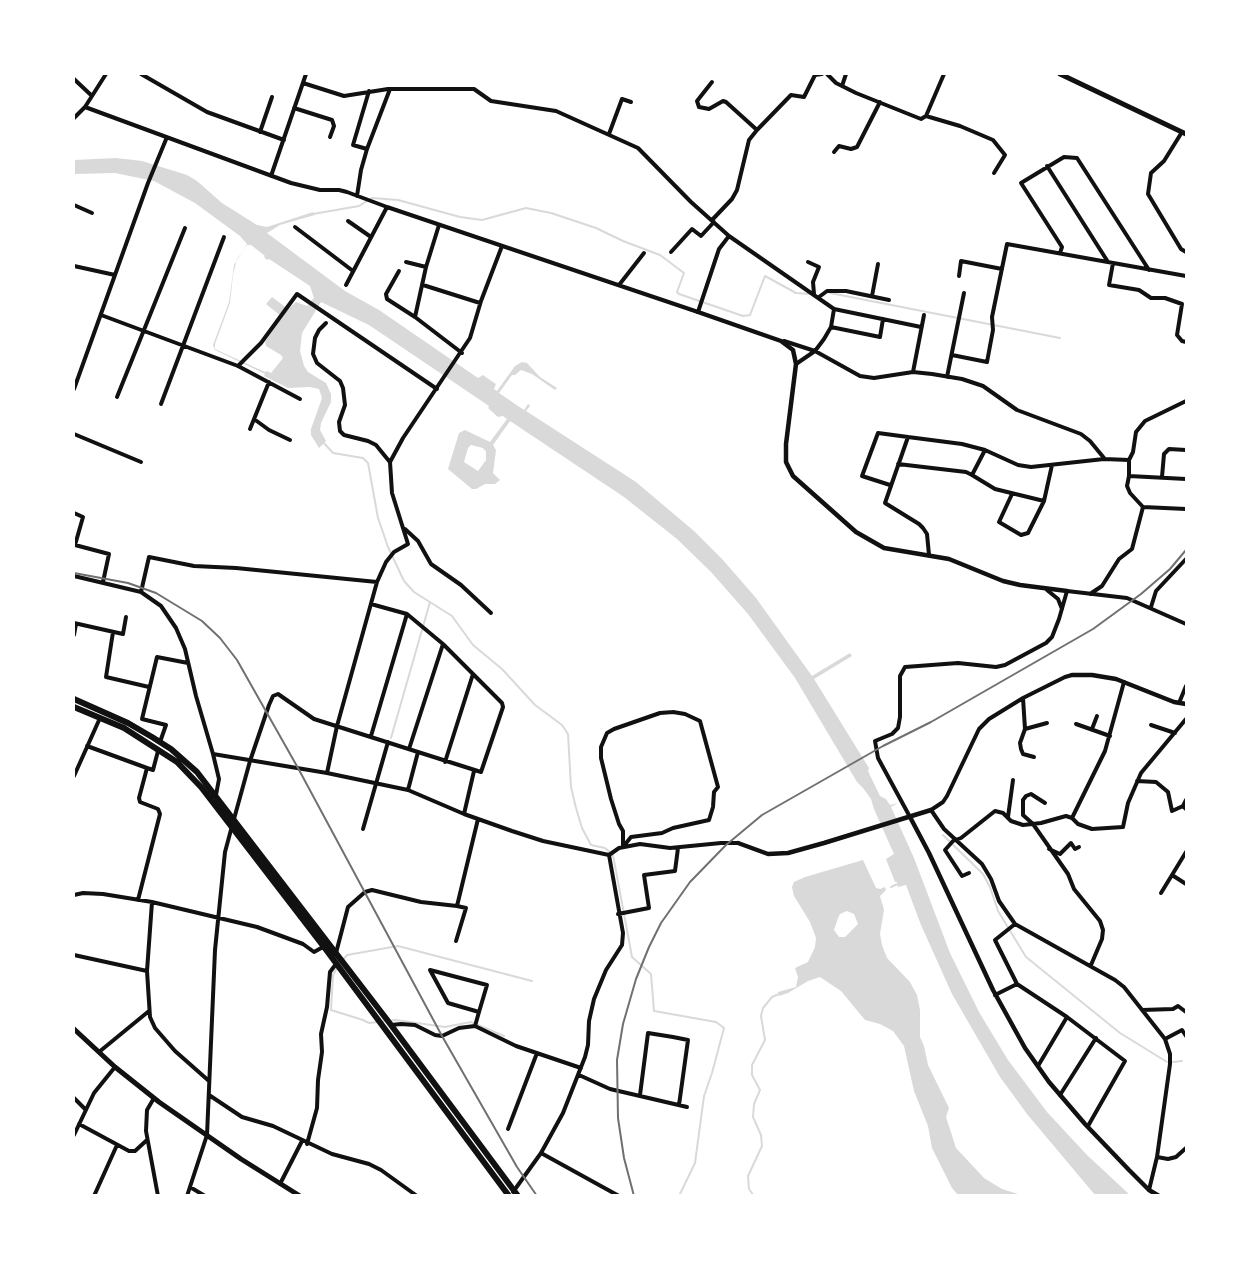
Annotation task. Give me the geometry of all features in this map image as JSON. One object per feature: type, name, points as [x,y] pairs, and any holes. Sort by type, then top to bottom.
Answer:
[{"type":"highway","points":[[74,699],[128,723],[160,742],[197,772],[391,1025],[513,1194]]},
{"type":"highway","points":[[74,706],[124,728],[159,750],[201,787],[513,1194]]},
{"type":"main road","points":[[1060,74],[1184,133]]},
{"type":"main road","points":[[74,1029],[115,1067],[154,1098],[300,1196]]},
{"type":"street","points":[[74,118],[85,107],[106,74]]},
{"type":"street","points":[[141,74],[207,112],[284,140]]},
{"type":"street","points":[[271,176],[306,74]]},
{"type":"street","points":[[671,252],[692,229],[701,236],[732,199],[737,190],[749,140],[757,130],[791,95],[804,97],[815,75],[822,74]]},
{"type":"street","points":[[827,74],[842,86],[921,119],[926,116],[944,74]]},
{"type":"street","points":[[842,86],[846,74]]},
{"type":"street","points":[[74,79],[92,96]]},
{"type":"street","points":[[712,82],[699,96],[697,101],[699,107],[709,109],[723,101],[726,102],[757,130]]},
{"type":"street","points":[[303,83],[344,96],[390,89],[474,89],[491,101],[556,111],[638,148],[691,202],[729,236],[834,309],[921,327]]},
{"type":"street","points":[[357,196],[367,149],[390,89]]},
{"type":"street","points":[[367,149],[353,145],[369,92]]},
{"type":"street","points":[[260,132],[272,97]]},
{"type":"street","points":[[609,134],[622,99],[631,102]]},
{"type":"street","points":[[834,152],[839,146],[851,149],[857,147],[880,102]]},
{"type":"street","points":[[85,107],[271,176],[320,190],[339,190],[815,351],[860,376],[874,378],[913,372],[962,379],[984,387],[1017,410],[1081,434],[1090,441],[1104,459]]},
{"type":"street","points":[[294,108],[332,120],[334,126],[330,137]]},
{"type":"street","points":[[926,116],[960,126],[993,140],[1005,154],[994,173]]},
{"type":"street","points":[[1184,133],[1164,161],[1151,173],[1148,194],[1181,249],[1186,252]]},
{"type":"street","points":[[74,386],[167,137]]},
{"type":"street","points":[[1060,254],[1062,247],[1021,183],[1064,157],[1077,158],[1149,270]]},
{"type":"street","points":[[1047,166],[1111,263],[1109,285],[1139,290],[1151,298],[1165,298],[1182,304],[1177,335],[1186,342]]},
{"type":"street","points":[[346,285],[387,207]]},
{"type":"street","points":[[74,208],[92,213]]},
{"type":"street","points":[[348,221],[371,237]]},
{"type":"street","points":[[415,317],[426,267],[439,225]]},
{"type":"street","points":[[295,227],[353,271]]},
{"type":"street","points":[[117,397],[184,228]]},
{"type":"street","points":[[698,312],[719,249],[729,236]]},
{"type":"street","points":[[161,404],[224,237]]},
{"type":"street","points":[[952,356],[987,362],[993,330],[992,317],[1007,244],[1186,276]]},
{"type":"street","points":[[327,773],[337,726],[379,575],[394,552],[408,544],[392,493],[390,462],[403,438],[470,338],[480,303],[502,246]]},
{"type":"street","points":[[619,285],[644,253]]},
{"type":"street","points":[[959,276],[961,261],[1002,269]]},
{"type":"street","points":[[406,262],[426,267]]},
{"type":"street","points":[[808,262],[819,267],[813,282],[817,296]]},
{"type":"street","points":[[872,296],[878,264]]},
{"type":"street","points":[[74,266],[115,275]]},
{"type":"street","points":[[399,271],[386,294],[387,299],[462,353]]},
{"type":"street","points":[[423,285],[480,303]]},
{"type":"street","points":[[817,296],[827,291],[846,291],[889,300]]},
{"type":"street","points":[[947,377],[964,293]]},
{"type":"street","points":[[239,366],[261,343],[297,294],[437,388]]},
{"type":"street","points":[[796,364],[815,351],[831,327],[834,309]]},
{"type":"street","points":[[101,315],[239,366],[300,399]]},
{"type":"street","points":[[913,372],[924,315]]},
{"type":"street","points":[[831,327],[880,337],[883,319]]},
{"type":"street","points":[[326,323],[315,338],[313,354],[317,363],[340,381],[343,388],[345,405],[339,422],[340,431],[344,435],[376,445],[390,462]]},
{"type":"street","points":[[781,341],[793,350],[796,364],[786,444],[786,462],[793,476],[855,532],[877,545],[949,559],[1003,580],[1044,588],[1127,598],[1186,624]]},
{"type":"street","points":[[250,429],[269,382]]},
{"type":"street","points":[[1186,401],[1145,421],[1136,432],[1136,441],[1129,460],[1127,486],[1130,493],[1143,507],[1186,509]]},
{"type":"street","points":[[254,419],[269,430],[290,440]]},
{"type":"street","points":[[890,485],[862,476],[878,433],[962,444],[986,450],[1018,465],[1031,467],[1104,459],[1129,460]]},
{"type":"street","points":[[74,434],[141,462]]},
{"type":"street","points":[[908,437],[885,503],[923,528],[927,534],[929,555]]},
{"type":"street","points":[[1162,477],[1164,454],[1169,449],[1186,450]]},
{"type":"street","points":[[972,475],[986,450]]},
{"type":"street","points":[[898,464],[966,472],[995,489],[1044,501]]},
{"type":"street","points":[[1012,494],[999,522],[1021,535],[1028,533],[1044,501],[1052,465]]},
{"type":"street","points":[[1129,476],[1186,479]]},
{"type":"street","points":[[1089,594],[1102,586],[1119,558],[1131,549],[1143,507]]},
{"type":"street","points":[[74,513],[83,517],[75,545],[109,554],[103,582]]},
{"type":"street","points":[[403,526],[418,540],[431,564],[461,585],[491,612]]},
{"type":"street","points":[[141,592],[149,557],[194,566],[377,582]]},
{"type":"street","points":[[1151,607],[1156,591],[1186,559]]},
{"type":"street","points":[[74,576],[141,592],[161,606],[176,627],[213,754],[219,779],[216,795],[221,813]]},
{"type":"street","points":[[1044,588],[1058,599],[1062,609]]},
{"type":"street","points":[[1067,591],[1052,637],[1046,644],[1005,665],[996,667],[958,663],[918,668],[908,666],[901,671],[898,728],[892,734],[875,741],[878,758],[908,818],[929,853],[995,995],[1025,1048],[1060,1095],[1088,1126],[1149,1193],[1159,1196]]},
{"type":"street","points":[[187,1196],[207,1135],[212,1002],[225,852],[250,761],[269,705],[275,695],[283,696],[314,718],[481,772],[503,707],[502,703],[443,644],[407,614],[370,604]]},
{"type":"street","points":[[371,736],[407,614]]},
{"type":"street","points":[[74,635],[75,624],[123,634],[126,617]]},
{"type":"street","points":[[113,632],[106,677],[149,687]]},
{"type":"street","points":[[409,749],[443,644]]},
{"type":"street","points":[[160,742],[166,724],[142,719],[157,657],[188,663]]},
{"type":"street","points":[[445,762],[473,674]]},
{"type":"street","points":[[621,848],[640,844],[678,848],[738,843],[768,854],[788,853],[931,810],[943,802],[947,796],[979,729],[989,719],[1023,698],[1072,675],[1092,675],[1124,682],[1186,704]]},
{"type":"street","points":[[1072,818],[1105,751],[1124,682]]},
{"type":"street","points":[[1179,703],[1186,686]]},
{"type":"street","points":[[1023,698],[1025,729],[1020,743],[1021,749],[1023,754],[1034,758]]},
{"type":"street","points":[[213,754],[327,773],[408,790],[464,814],[543,841],[609,855],[621,848],[631,837],[662,833],[673,828],[709,820],[714,792],[718,788],[700,721],[685,714],[666,712],[607,733],[601,747],[600,758],[611,799],[623,831],[621,848]]},
{"type":"street","points":[[1092,729],[1097,716]]},
{"type":"street","points":[[74,776],[100,717]]},
{"type":"street","points":[[969,873],[962,876],[945,850],[953,841],[995,811],[1004,813],[1019,824],[1033,824],[1062,817],[1072,818],[1078,824],[1092,829],[1123,827],[1128,803],[1137,781],[1186,719]]},
{"type":"street","points":[[1025,729],[1047,723]]},
{"type":"street","points":[[1076,724],[1110,736]]},
{"type":"street","points":[[1150,725],[1175,733]]},
{"type":"street","points":[[363,830],[388,742]]},
{"type":"street","points":[[87,746],[153,770],[159,750]]},
{"type":"street","points":[[408,790],[418,752]]},
{"type":"street","points":[[138,900],[160,814],[158,809],[140,802],[147,768]]},
{"type":"street","points":[[464,814],[474,771]]},
{"type":"street","points":[[1008,818],[1013,780]]},
{"type":"street","points":[[1137,781],[1156,782],[1168,792],[1172,811],[1185,807],[1186,800]]},
{"type":"street","points":[[1045,803],[1031,794],[1025,797],[1023,814],[1033,824],[1068,874],[1074,889],[1100,921],[1103,930],[1102,939],[1091,965]]},
{"type":"street","points":[[931,810],[953,841],[982,864],[1013,926],[1105,972],[1124,987],[1165,1039],[1170,1054],[1170,1064],[1157,1158],[1149,1193]]},
{"type":"street","points":[[457,906],[478,819]]},
{"type":"street","points":[[1049,849],[1060,854],[1071,843],[1075,849],[1078,847]]},
{"type":"street","points":[[620,914],[649,908],[644,875],[675,871],[678,848]]},
{"type":"street","points":[[1161,893],[1186,852]]},
{"type":"street","points":[[513,1194],[541,1153],[563,1113],[579,1075],[588,1045],[589,1021],[594,999],[606,970],[621,945],[623,933],[609,855]]},
{"type":"street","points":[[1172,875],[1186,884]]},
{"type":"street","points":[[336,955],[348,907],[364,892],[372,890],[421,902],[466,908],[456,941]]},
{"type":"street","points":[[74,895],[83,893],[152,902],[257,927],[303,944],[314,952],[324,947]]},
{"type":"street","points":[[152,902],[147,971],[150,1017],[175,1051],[209,1081]]},
{"type":"street","points":[[1013,926],[995,940],[1017,984],[1125,1060],[1088,1126]]},
{"type":"street","points":[[74,955],[147,971]]},
{"type":"street","points":[[280,1184],[305,1142],[317,1108],[322,1052],[321,1034],[327,1007],[330,972],[336,964]]},
{"type":"street","points":[[475,1024],[479,1012],[487,986],[430,970],[448,1003],[479,1012]]},
{"type":"street","points":[[995,995],[1017,984]]},
{"type":"street","points":[[1142,1010],[1173,1009],[1178,1006],[1186,1012]]},
{"type":"street","points":[[99,1053],[149,1010]]},
{"type":"street","points":[[1038,1066],[1067,1017]]},
{"type":"street","points":[[391,1025],[415,1025],[441,1036],[475,1024],[537,1053],[581,1068]]},
{"type":"street","points":[[1165,1039],[1182,1030],[1186,1036]]},
{"type":"street","points":[[640,1095],[648,1033],[681,1038],[688,1040],[679,1105]]},
{"type":"street","points":[[1060,1095],[1096,1038]]},
{"type":"street","points":[[508,1128],[537,1053]]},
{"type":"street","points":[[74,1132],[94,1093],[115,1067]]},
{"type":"street","points":[[579,1075],[610,1089],[687,1107]]},
{"type":"street","points":[[209,1095],[242,1117],[273,1126],[332,1154],[369,1164],[417,1196]]},
{"type":"street","points":[[74,1098],[85,1109]]},
{"type":"street","points":[[154,1098],[147,1110],[147,1140],[158,1196]]},
{"type":"street","points":[[79,1124],[117,1145],[135,1151],[147,1140]]},
{"type":"street","points":[[94,1196],[117,1145]]},
{"type":"street","points":[[1157,1158],[1176,1157],[1186,1148]]},
{"type":"street","points":[[541,1153],[619,1196]]},
{"type":"street","points":[[190,1187],[205,1196]]},
{"type":"shaded area","points":[[116,158],[142,161],[187,175],[222,203],[257,225],[267,227],[313,212],[315,215],[280,225],[267,233],[345,291],[379,310],[478,378],[483,375],[496,384],[494,389],[497,391],[515,366],[522,362],[527,363],[540,377],[557,388],[555,390],[532,374],[521,370],[512,375],[499,393],[524,410],[528,404],[530,406],[526,411],[636,482],[694,531],[756,598],[812,676],[850,653],[852,656],[814,679],[869,768],[868,771],[880,796],[890,805],[898,803],[891,807],[914,858],[950,953],[979,1012],[1008,1060],[1047,1112],[1087,1155],[1130,1195],[1095,1195],[1027,1114],[1000,1077],[952,994],[906,885],[898,887],[895,882],[886,859],[894,854],[871,799],[857,782],[795,678],[748,614],[711,572],[677,539],[624,497],[510,421],[493,445],[496,450],[493,473],[500,480],[495,484],[485,484],[472,489],[448,469],[459,433],[465,430],[490,442],[507,419],[503,416],[498,417],[488,408],[489,406],[369,325],[321,302],[302,333],[300,351],[308,372],[326,383],[331,394],[331,402],[320,430],[326,441],[319,448],[311,435],[311,429],[322,398],[319,389],[288,388],[215,350],[213,345],[229,302],[234,265],[237,261],[230,303],[215,349],[265,372],[271,373],[283,358],[266,346],[265,342],[282,317],[266,304],[272,297],[288,309],[296,302],[307,306],[314,298],[310,286],[269,259],[267,260],[251,245],[247,245],[242,252],[247,244],[240,236],[195,203],[154,181],[115,173],[74,174],[74,160]],"holes":[[[471,445],[483,448],[486,452],[486,460],[478,471],[464,462]]]},
{"type":"shaded area","points":[[863,860],[876,888],[885,887],[886,890],[880,896],[884,910],[880,934],[882,945],[887,958],[910,982],[917,995],[920,1010],[920,1037],[928,1065],[949,1108],[946,1117],[956,1148],[984,1178],[1002,1189],[1021,1195],[958,1195],[952,1188],[932,1148],[928,1126],[914,1091],[904,1046],[893,1031],[865,1020],[841,991],[820,977],[779,996],[778,992],[796,987],[798,977],[795,968],[808,962],[815,947],[816,938],[810,922],[794,896],[792,887],[794,882]],"holes":[[[847,911],[854,914],[858,924],[845,937],[839,937],[834,930],[840,914]]]},
{"type":"waterway","points":[[313,214],[359,206],[372,198],[398,200],[460,217],[482,220],[526,208],[551,213],[596,228],[660,255],[684,273],[677,292],[679,294],[743,316],[750,315],[765,276],[796,293],[810,294]]},
{"type":"waterway","points":[[830,293],[1060,338]]},
{"type":"waterway","points":[[323,442],[333,453],[363,458],[368,463],[378,518],[388,547],[404,581],[414,592],[452,616],[473,645],[502,669],[535,705],[562,725],[568,734],[571,787],[582,828],[591,845],[605,848],[613,855],[632,957],[651,974],[654,1011],[716,1022],[724,1028],[704,1096],[695,1163],[679,1196]]},
{"type":"waterway","points":[[391,738],[430,602]]},
{"type":"waterway","points":[[943,835],[983,874],[998,911],[1026,957],[1120,1033],[1167,1062]]},
{"type":"waterway","points":[[891,887],[900,883]]},
{"type":"waterway","points":[[342,961],[347,955],[398,946],[532,981]]},
{"type":"waterway","points":[[337,968],[333,975],[331,1010],[369,1023],[396,1020],[445,1027],[471,1022],[504,1036]]},
{"type":"waterway","points":[[754,1196],[749,1189],[748,1176],[762,1146],[761,1135],[753,1117],[754,1104],[760,1090],[752,1075],[752,1065],[765,1040],[761,1016],[763,1008],[772,997],[779,994]]},
{"type":"waterway","points":[[1173,1062],[1182,1061]]},
{"type":"railway","points":[[634,1196],[624,1158],[618,1118],[617,1060],[623,1024],[636,979],[649,947],[661,923],[690,882],[726,845],[762,815],[1093,629],[1141,594],[1170,569],[1186,550]]},
{"type":"railway","points":[[74,573],[128,583],[156,593],[202,621],[220,638],[237,660],[298,768],[442,1036],[517,1167],[537,1196]]}]
